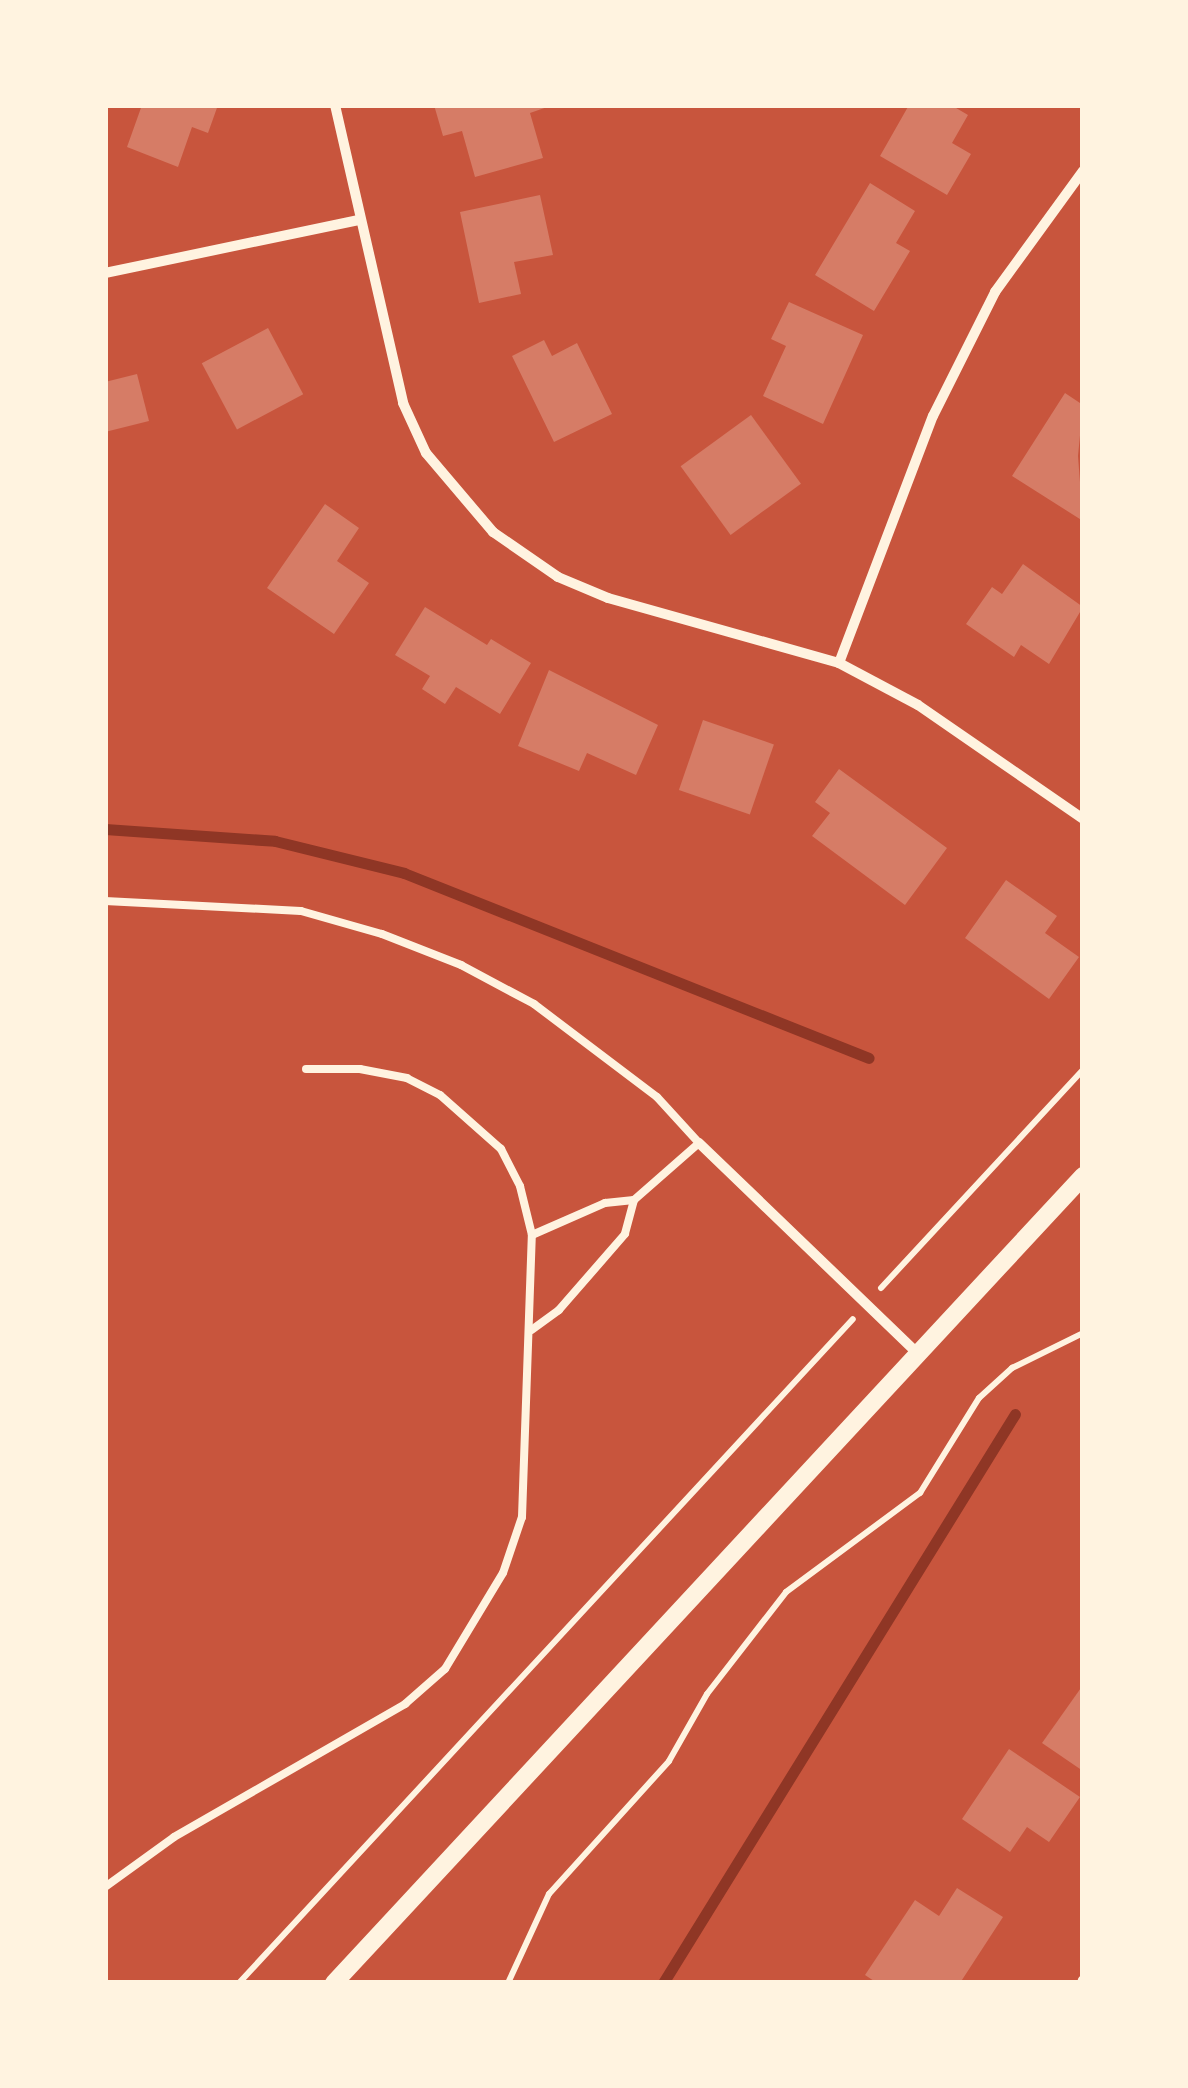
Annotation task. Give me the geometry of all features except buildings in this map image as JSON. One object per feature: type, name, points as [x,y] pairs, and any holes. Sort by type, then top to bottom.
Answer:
[{"type":"street","points":[[335,105],[358,220],[403,402],[426,453],[493,532],[558,577],[608,598],[839,662],[918,704],[1083,819]]},
{"type":"street","points":[[839,662],[933,416],[995,292],[1083,171]]},
{"type":"street","points":[[105,274],[358,220]]},
{"type":"street","points":[[699,1143],[919,1355]]},
{"type":"street","points":[[334,1983],[1083,1176]]},
{"type":"lane","points":[[105,901],[302,910],[461,965],[597,1048],[658,1096],[699,1143],[634,1200],[625,1234],[559,1310],[531,1330]]},
{"type":"lane","points":[[105,1887],[174,1837],[404,1704],[445,1669],[504,1574],[522,1517],[532,1236],[520,1186],[501,1149],[468,1115],[407,1078],[306,1069]]},
{"type":"lane","points":[[532,1236],[605,1202],[634,1200]]},
{"type":"path","points":[[239,1983],[1083,1070]]},
{"type":"path","points":[[508,1983],[549,1894],[669,1761],[728,1664],[786,1592],[920,1493],[979,1398],[1012,1368],[1083,1333]]},
{"type":"waterway","points":[[105,829],[275,841],[404,873],[869,1058]]},
{"type":"waterway","points":[[663,1983],[1015,1414]]}]
